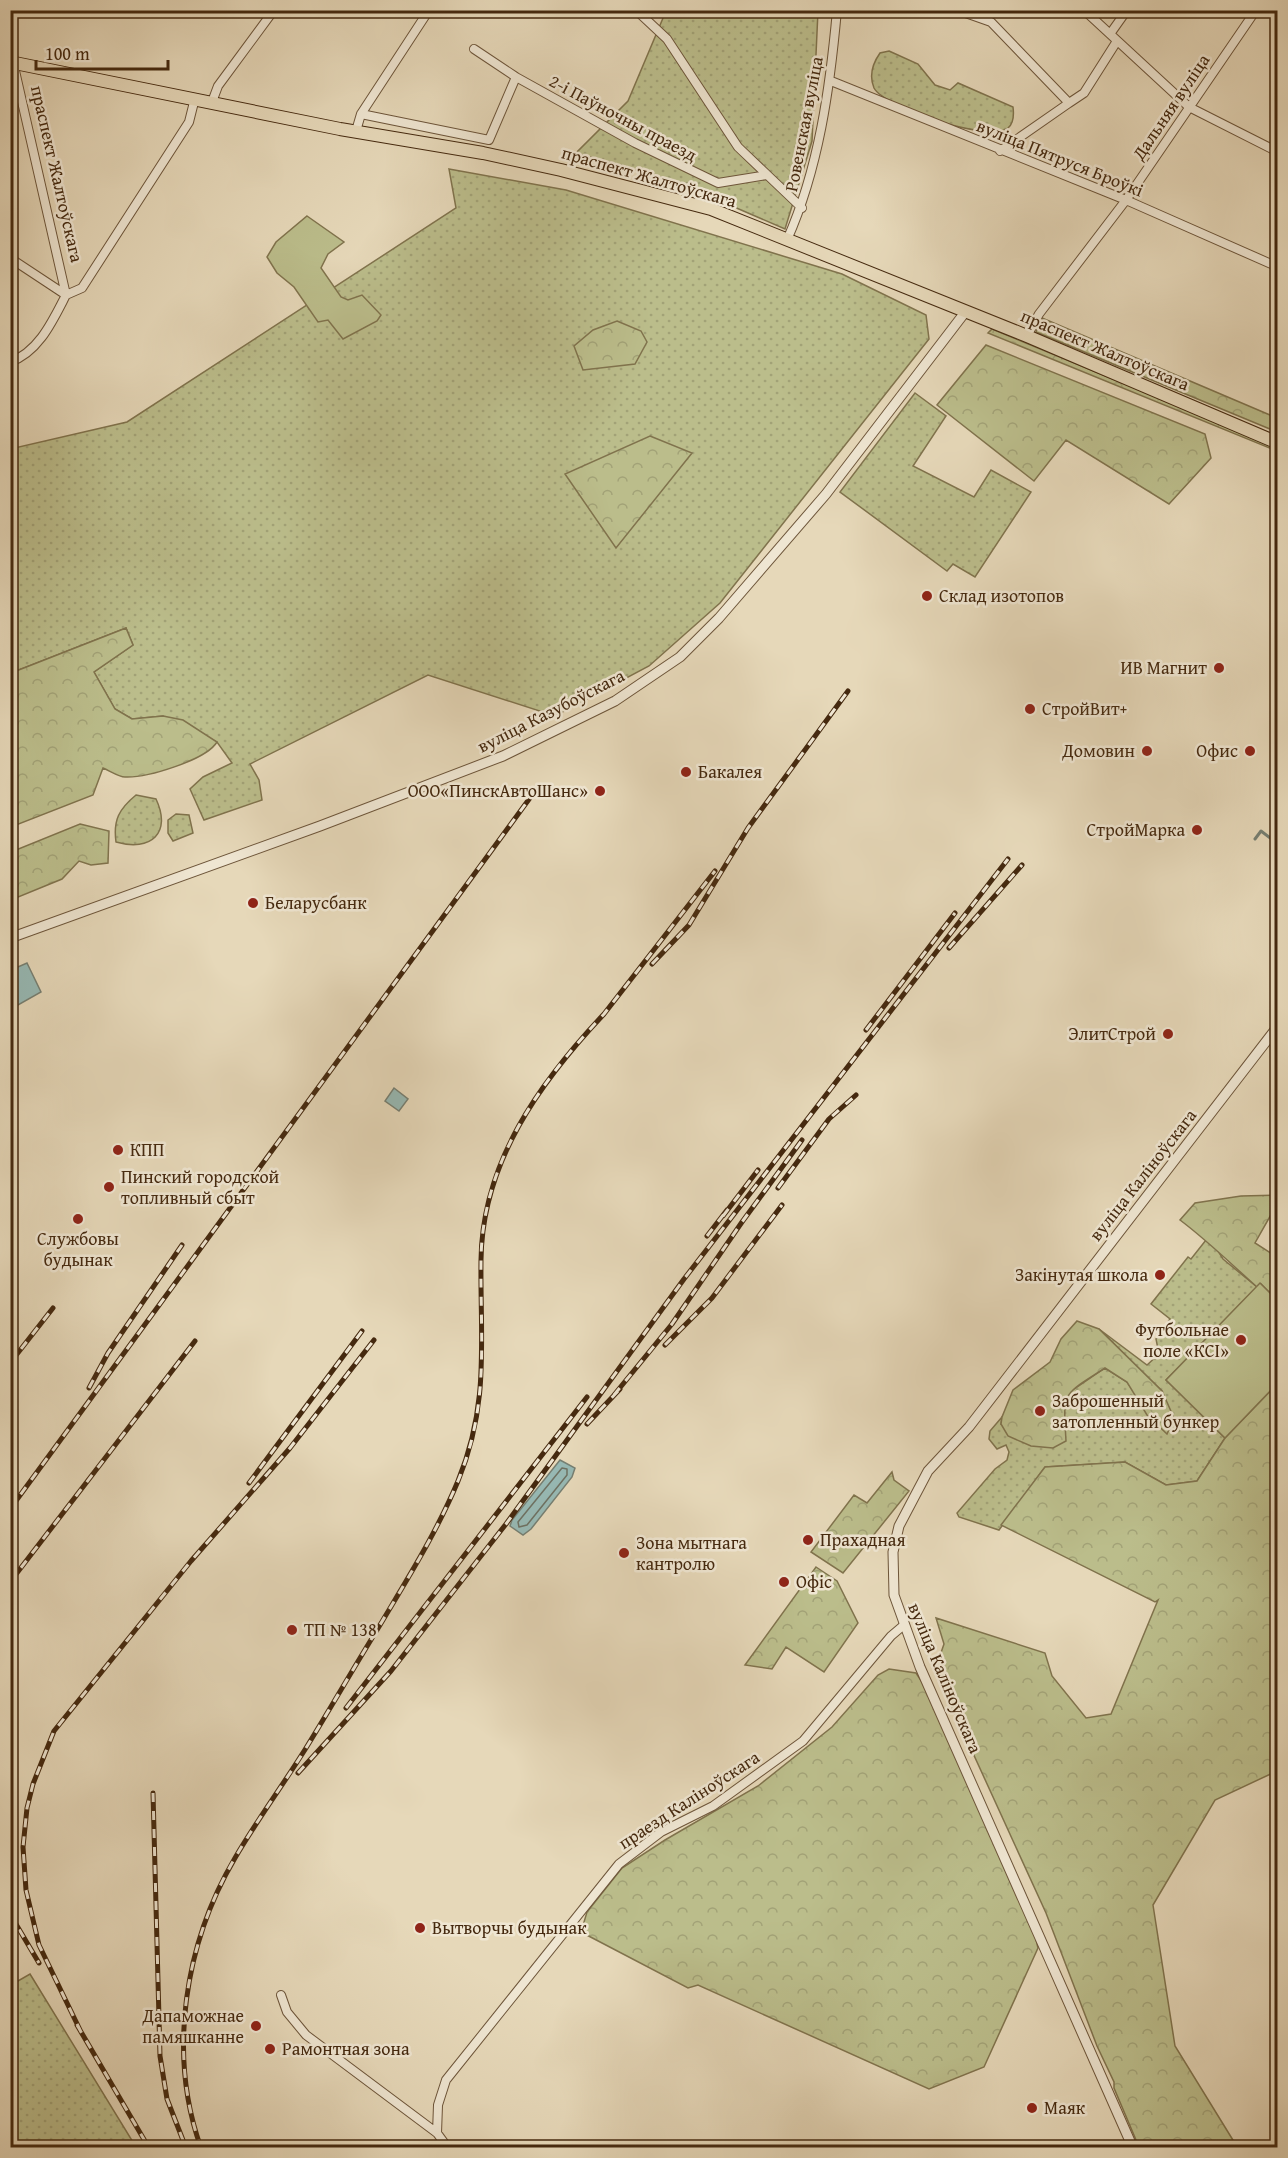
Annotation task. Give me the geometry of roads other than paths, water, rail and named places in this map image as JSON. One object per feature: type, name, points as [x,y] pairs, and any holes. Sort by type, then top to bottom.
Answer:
[{"type":"main road","name":"праспект Жалтоўскага","points":[[12,62],[356,131],[483,153],[571,172],[711,209],[1027,336],[1278,442]]},
{"type":"street","points":[[356,131],[361,114],[429,10]]},
{"type":"street","points":[[636,10],[667,39],[738,147],[802,207]]},
{"type":"street","name":"Ровенская вуліца","points":[[787,240],[802,207],[831,81],[837,10]]},
{"type":"street","points":[[957,10],[991,22],[1069,104]]},
{"type":"street","points":[[1084,10],[1189,107],[1278,152]]},
{"type":"street","points":[[1000,151],[1084,93],[1127,10]]},
{"type":"street","name":"Дальняя вуліца","points":[[1027,336],[1039,314],[1126,200],[1256,10]]},
{"type":"street","points":[[212,102],[218,86],[270,12]]},
{"type":"street","name":"2-і Паўночны праезд","points":[[474,49],[516,77],[678,166],[718,183],[767,175]]},
{"type":"street","name":"праспект Жалтоўскага","points":[[12,62],[66,295]]},
{"type":"street","points":[[361,114],[489,140],[516,77]]},
{"type":"street","name":"вуліца Пятруся Броўкі","points":[[831,81],[1126,200],[1278,267]]},
{"type":"street","points":[[10,362],[35,346],[51,324],[66,295],[82,288],[189,122],[195,98]]},
{"type":"street","points":[[10,258],[66,295]]},
{"type":"street","name":"вуліца Казубоўскага","points":[[10,938],[320,826],[503,756],[615,701],[680,657],[719,618],[826,494],[966,311]]},
{"type":"street","name":"вуліца Каліноўскага","points":[[1133,2148],[904,1625],[894,1595],[893,1552],[899,1526],[928,1471],[973,1422],[1278,1026]]},
{"type":"street","name":"праезд Каліноўскага","points":[[437,2133],[438,2105],[446,2080],[618,1864],[661,1832],[713,1806],[803,1741],[891,1636],[904,1625]]},
{"type":"street","points":[[281,1995],[287,2012],[302,2031],[437,2133],[448,2148]]},
{"type":"water","points":[[27,963],[41,992],[11,1009],[11,970]]},
{"type":"water","points":[[394,1088],[408,1099],[399,1111],[385,1101]]},
{"type":"water","points":[[560,1460],[575,1468],[572,1477],[531,1529],[523,1535],[510,1526],[512,1520]]},
{"type":"waterway","points":[[1255,839],[1261,831],[1278,844]]},
{"type":"railway","points":[[652,964],[689,925],[748,828],[848,691]]},
{"type":"railway","points":[[10,1509],[535,791]]},
{"type":"railway","points":[[298,1773],[391,1671],[506,1524],[684,1279],[1008,859]]},
{"type":"railway","points":[[949,948],[1022,865]]},
{"type":"railway","points":[[201,2148],[191,2112],[185,2075],[186,1999],[193,1962],[218,1891],[235,1858],[306,1748],[410,1575],[458,1481],[475,1425],[479,1398],[482,1345],[481,1260],[484,1224],[503,1157],[537,1096],[558,1067],[604,1014],[715,871]]},
{"type":"railway","points":[[866,1030],[955,913]]},
{"type":"railway","points":[[778,1188],[829,1119],[856,1095]]},
{"type":"railway","points":[[614,1395],[672,1324],[802,1140]]},
{"type":"railway","points":[[723,1216],[758,1170]]},
{"type":"railway","points":[[665,1345],[712,1298],[782,1205]]},
{"type":"railway","points":[[707,1236],[727,1210]]},
{"type":"railway","points":[[89,1388],[108,1353],[182,1245]]},
{"type":"railway","points":[[10,1363],[53,1308]]},
{"type":"railway","points":[[249,1483],[362,1331]]},
{"type":"railway","points":[[81,2032],[39,1945],[26,1890],[23,1847],[27,1808],[33,1784],[54,1731],[191,1561],[290,1448],[374,1340]]},
{"type":"railway","points":[[10,1582],[195,1341]]},
{"type":"railway","points":[[587,1424],[620,1389]]},
{"type":"railway","points":[[346,1708],[587,1397]]},
{"type":"railway","points":[[153,1793],[160,2056],[167,2099],[186,2148]]},
{"type":"railway","points":[[10,1914],[39,1963]]},
{"type":"railway","points":[[77,2025],[149,2148]]},
{"type":"place","name":"Склад изотопов","points":[[927,596]]},
{"type":"place","name":"ИВ Магнит","points":[[1219,668]]},
{"type":"place","name":"СтройВит+","points":[[1030,709]]},
{"type":"place","name":"Домовин","points":[[1147,751]]},
{"type":"place","name":"Офис","points":[[1250,751]]},
{"type":"place","name":"Бакалея","points":[[686,772]]},
{"type":"place","name":"ООО«ПинскАвтоШанс»","points":[[600,791]]},
{"type":"place","name":"СтройМарка","points":[[1197,830]]},
{"type":"place","name":"Беларусбанк","points":[[253,903]]},
{"type":"place","name":"ЭлитСтрой","points":[[1168,1034]]},
{"type":"place","name":"КПП","points":[[118,1150]]},
{"type":"place","name":"Пинский городской топливный сбыт","points":[[109,1187]]},
{"type":"place","name":"Службовы будынак","points":[[78,1219]]},
{"type":"place","name":"Закінутая школа","points":[[1160,1275]]},
{"type":"place","name":"Футбольнае поле «КСІ»","points":[[1241,1340]]},
{"type":"place","name":"Заброшенный затопленный бункер","points":[[1040,1411]]},
{"type":"place","name":"Прахадная","points":[[808,1540]]},
{"type":"place","name":"Зона мытнага кантролю","points":[[624,1553]]},
{"type":"place","name":"Офіс","points":[[784,1582]]},
{"type":"place","name":"ТП № 138","points":[[292,1630]]},
{"type":"place","name":"Вытворчы будынак","points":[[420,1928]]},
{"type":"place","name":"Дапаможнае памяшканне","points":[[256,2026]]},
{"type":"place","name":"Рамонтная зона","points":[[270,2049]]},
{"type":"place","name":"Маяк","points":[[1032,2108]]}]
